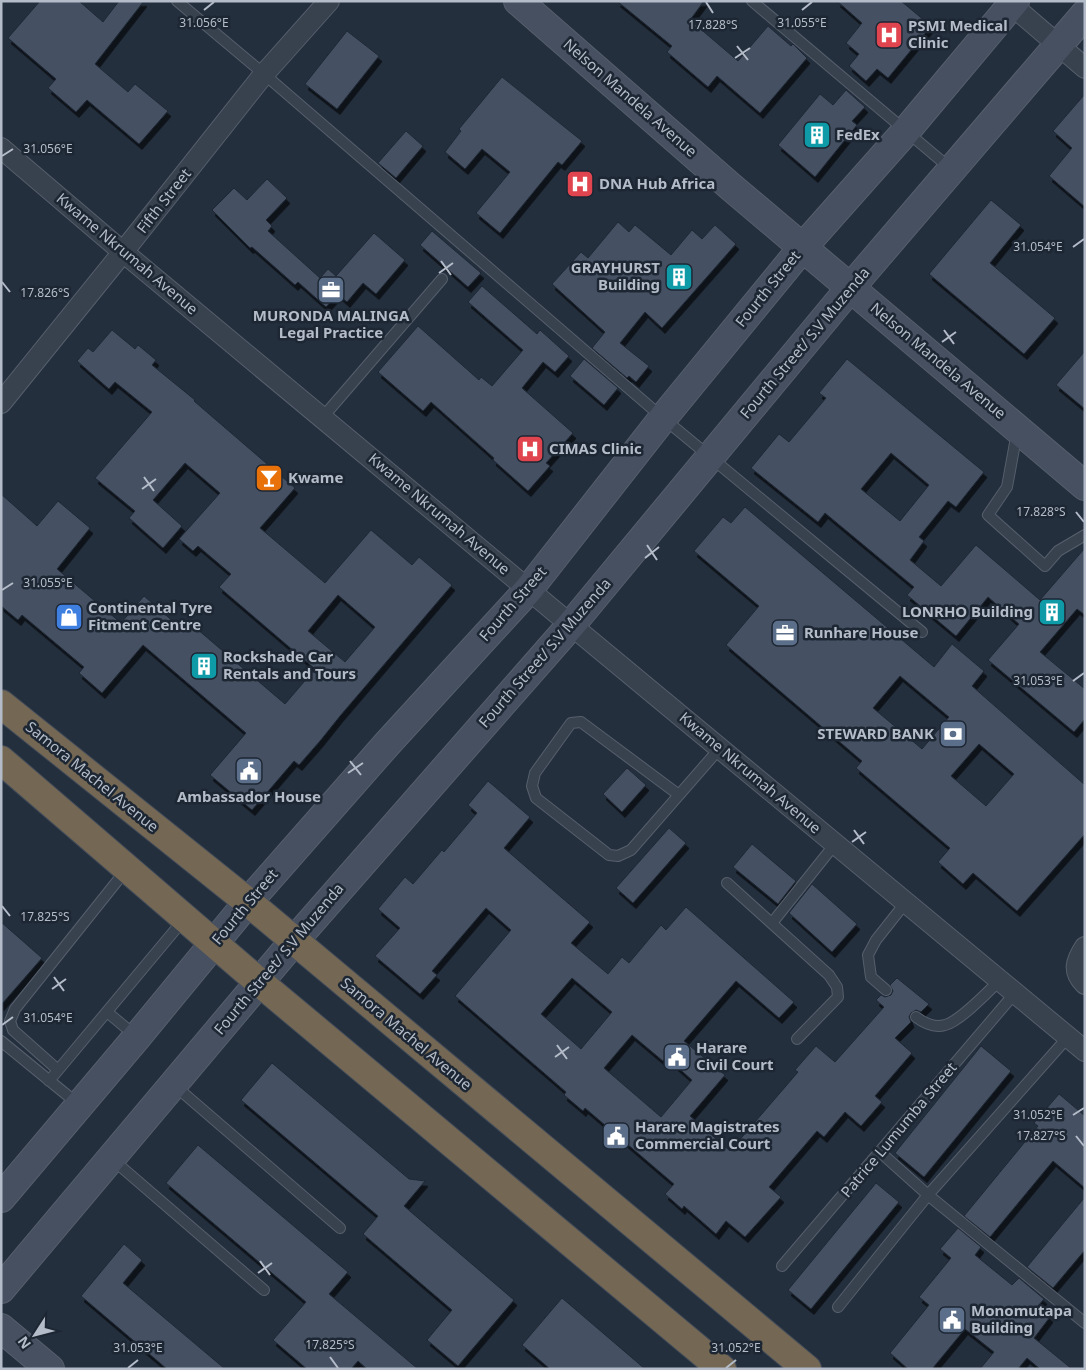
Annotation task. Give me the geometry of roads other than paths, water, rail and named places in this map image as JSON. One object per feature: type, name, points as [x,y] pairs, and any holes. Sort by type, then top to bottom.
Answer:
[{"type":"highway","name":"Samora Machel Avenue","points":[[1,704],[248,902],[806,1369]]},
{"type":"highway","points":[[1,760],[126,870],[722,1369]]},
{"type":"main road","name":"Nelson Mandela Avenue","points":[[518,1],[731,187],[1085,486]]},
{"type":"main road","name":"Fourth Street","points":[[1,1198],[248,902],[387,744],[529,589],[663,418],[803,247],[906,131],[1011,3]]},
{"type":"main road","name":"Fourth Street/ S.V Muzenda","points":[[1,1289],[294,940],[571,625],[851,287],[1085,14]]},
{"type":"main road","points":[[1,1328],[50,1369]]},
{"type":"street","name":"Fifth Street","points":[[1,403],[264,74],[329,1]]},
{"type":"street","points":[[1011,3],[1085,68]]},
{"type":"street","name":"Kwame Nkrumah Avenue","points":[[1,148],[571,625],[1085,1050]]},
{"type":"street","points":[[1085,947],[1076,967],[1078,977],[1085,984]]},
{"type":"lane","points":[[176,1],[264,74],[663,418],[922,632]]},
{"type":"lane","points":[[752,1],[952,170]]},
{"type":"lane","points":[[323,418],[442,279]]},
{"type":"lane","points":[[1018,429],[1007,487],[988,515],[1045,566],[1058,551],[1085,535]]},
{"type":"lane","points":[[679,795],[581,722],[571,723],[535,773],[532,786],[536,798],[609,856],[618,856],[631,850],[679,795],[720,748]]},
{"type":"lane","points":[[772,923],[836,844]]},
{"type":"lane","points":[[58,1070],[13,1030],[10,1021],[15,1010],[126,870]]},
{"type":"lane","points":[[728,883],[829,975],[837,987],[838,997],[797,1039]]},
{"type":"lane","points":[[886,990],[871,977],[868,955],[876,940],[906,902]]},
{"type":"lane","points":[[50,1081],[184,918]]},
{"type":"lane","points":[[916,1017],[924,1023],[944,1026],[1008,987]]},
{"type":"lane","name":"Patrice Lumumba Street","points":[[782,1266],[880,1152],[1008,987]]},
{"type":"lane","points":[[107,1012],[137,1037]]},
{"type":"lane","points":[[838,1307],[928,1195],[1068,1036]]},
{"type":"lane","points":[[1,1041],[79,1105]]},
{"type":"lane","points":[[173,1084],[340,1228]]},
{"type":"lane","points":[[880,1152],[928,1195],[1085,1323]]},
{"type":"lane","points":[[111,1158],[264,1290]]},
{"type":"place","name":"PSMI Medical Clinic","points":[[889,35]]},
{"type":"place","name":"FedEx","points":[[817,135]]},
{"type":"place","name":"DNA Hub Africa","points":[[580,184]]},
{"type":"place","name":"GRAYHURST Building","points":[[679,277]]},
{"type":"place","name":"MURONDA MALINGA Legal Practice","points":[[331,290]]},
{"type":"place","name":"CIMAS Clinic","points":[[530,449]]},
{"type":"place","name":"Kwame","points":[[269,478]]},
{"type":"place","name":"LONRHO Building","points":[[1052,612]]},
{"type":"place","name":"Continental Tyre Fitment Centre","points":[[69,617]]},
{"type":"place","name":"Runhare House","points":[[785,633]]},
{"type":"place","name":"Rockshade Car Rentals and Tours","points":[[204,666]]},
{"type":"place","name":"STEWARD BANK","points":[[953,734]]},
{"type":"place","name":"Ambassador House","points":[[249,771]]},
{"type":"place","name":"Harare Civil Court","points":[[677,1057]]},
{"type":"place","name":"Harare Magistrates Commercial Court","points":[[616,1136]]},
{"type":"place","name":"Monomutapa Building","points":[[952,1320]]}]
